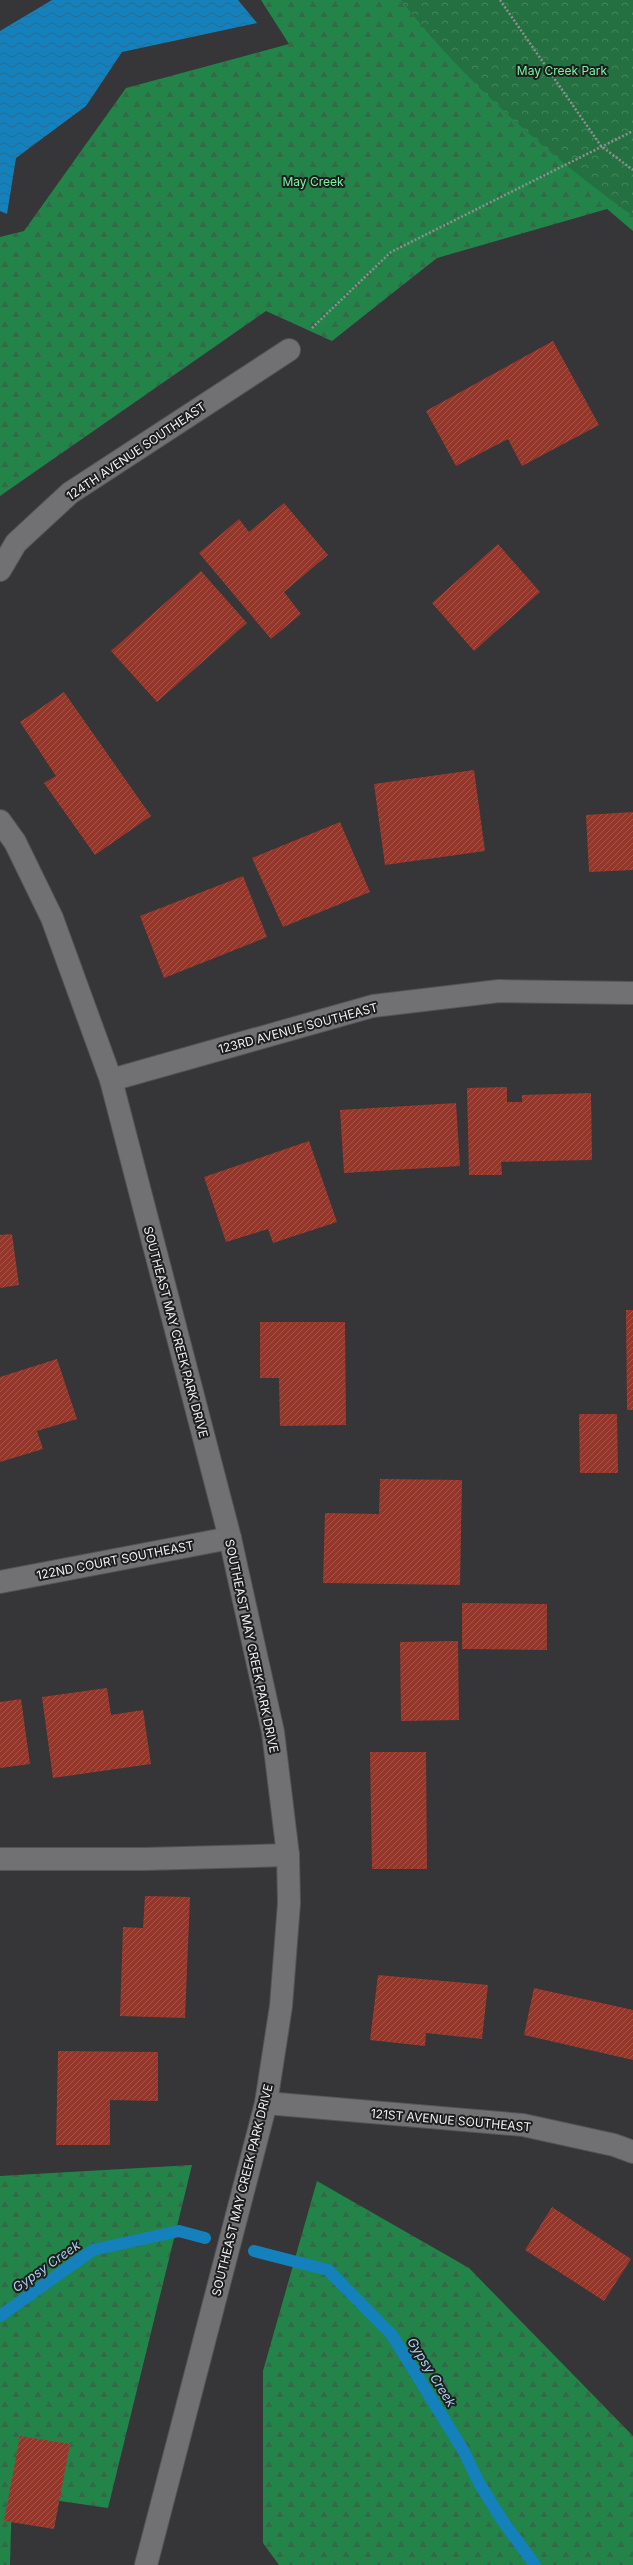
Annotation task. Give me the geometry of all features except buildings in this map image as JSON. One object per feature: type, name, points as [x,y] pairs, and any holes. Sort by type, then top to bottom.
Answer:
[{"type":"street","name":"124TH AVENUE SOUTHEAST","points":[[0,570],[16,543],[70,493],[289,350]]},
{"type":"street","name":"SOUTHEAST MAY CREEK PARK DRIVE","points":[[0,821],[15,842],[52,918],[111,1080],[230,1538],[273,1732],[288,1855],[289,1903],[282,1990],[266,2103],[146,2565]]},
{"type":"street","name":"123RD AVENUE SOUTHEAST","points":[[111,1080],[373,1006],[499,991],[633,993]]},
{"type":"street","name":"122ND COURT SOUTHEAST","points":[[0,1582],[230,1538]]},
{"type":"street","points":[[0,1858],[145,1859],[288,1855]]},
{"type":"street","name":"121ST AVENUE SOUTHEAST","points":[[266,2103],[523,2125],[614,2145],[633,2152]]},
{"type":"path","points":[[500,0],[601,146],[633,170]]},
{"type":"path","points":[[289,350],[391,252],[633,131]]},
{"type":"green space","name":"May Creek","points":[[261,0],[633,0],[633,231],[607,209],[437,258],[332,341],[266,311],[0,496],[0,237],[24,231],[126,88],[289,44]]},
{"type":"green space","name":"May Creek Park","points":[[401,0],[633,0],[633,216],[539,143],[481,89],[426,31]]},
{"type":"green space","points":[[192,2165],[108,2508],[12,2494],[10,2565],[0,2565],[0,2176]]},
{"type":"green space","points":[[317,2181],[469,2268],[633,2436],[633,2565],[279,2565],[263,2543],[263,2371]]},
{"type":"water","points":[[52,0],[238,0],[257,23],[122,52],[86,106],[16,158],[7,214],[0,211],[0,31]]},
{"type":"waterway","name":"Gypsy Creek","points":[[0,2316],[93,2250],[179,2231],[205,2238]]},
{"type":"waterway","name":"Gypsy Creek","points":[[254,2251],[328,2270],[392,2335],[463,2450],[479,2483],[502,2520],[535,2565]]}]
